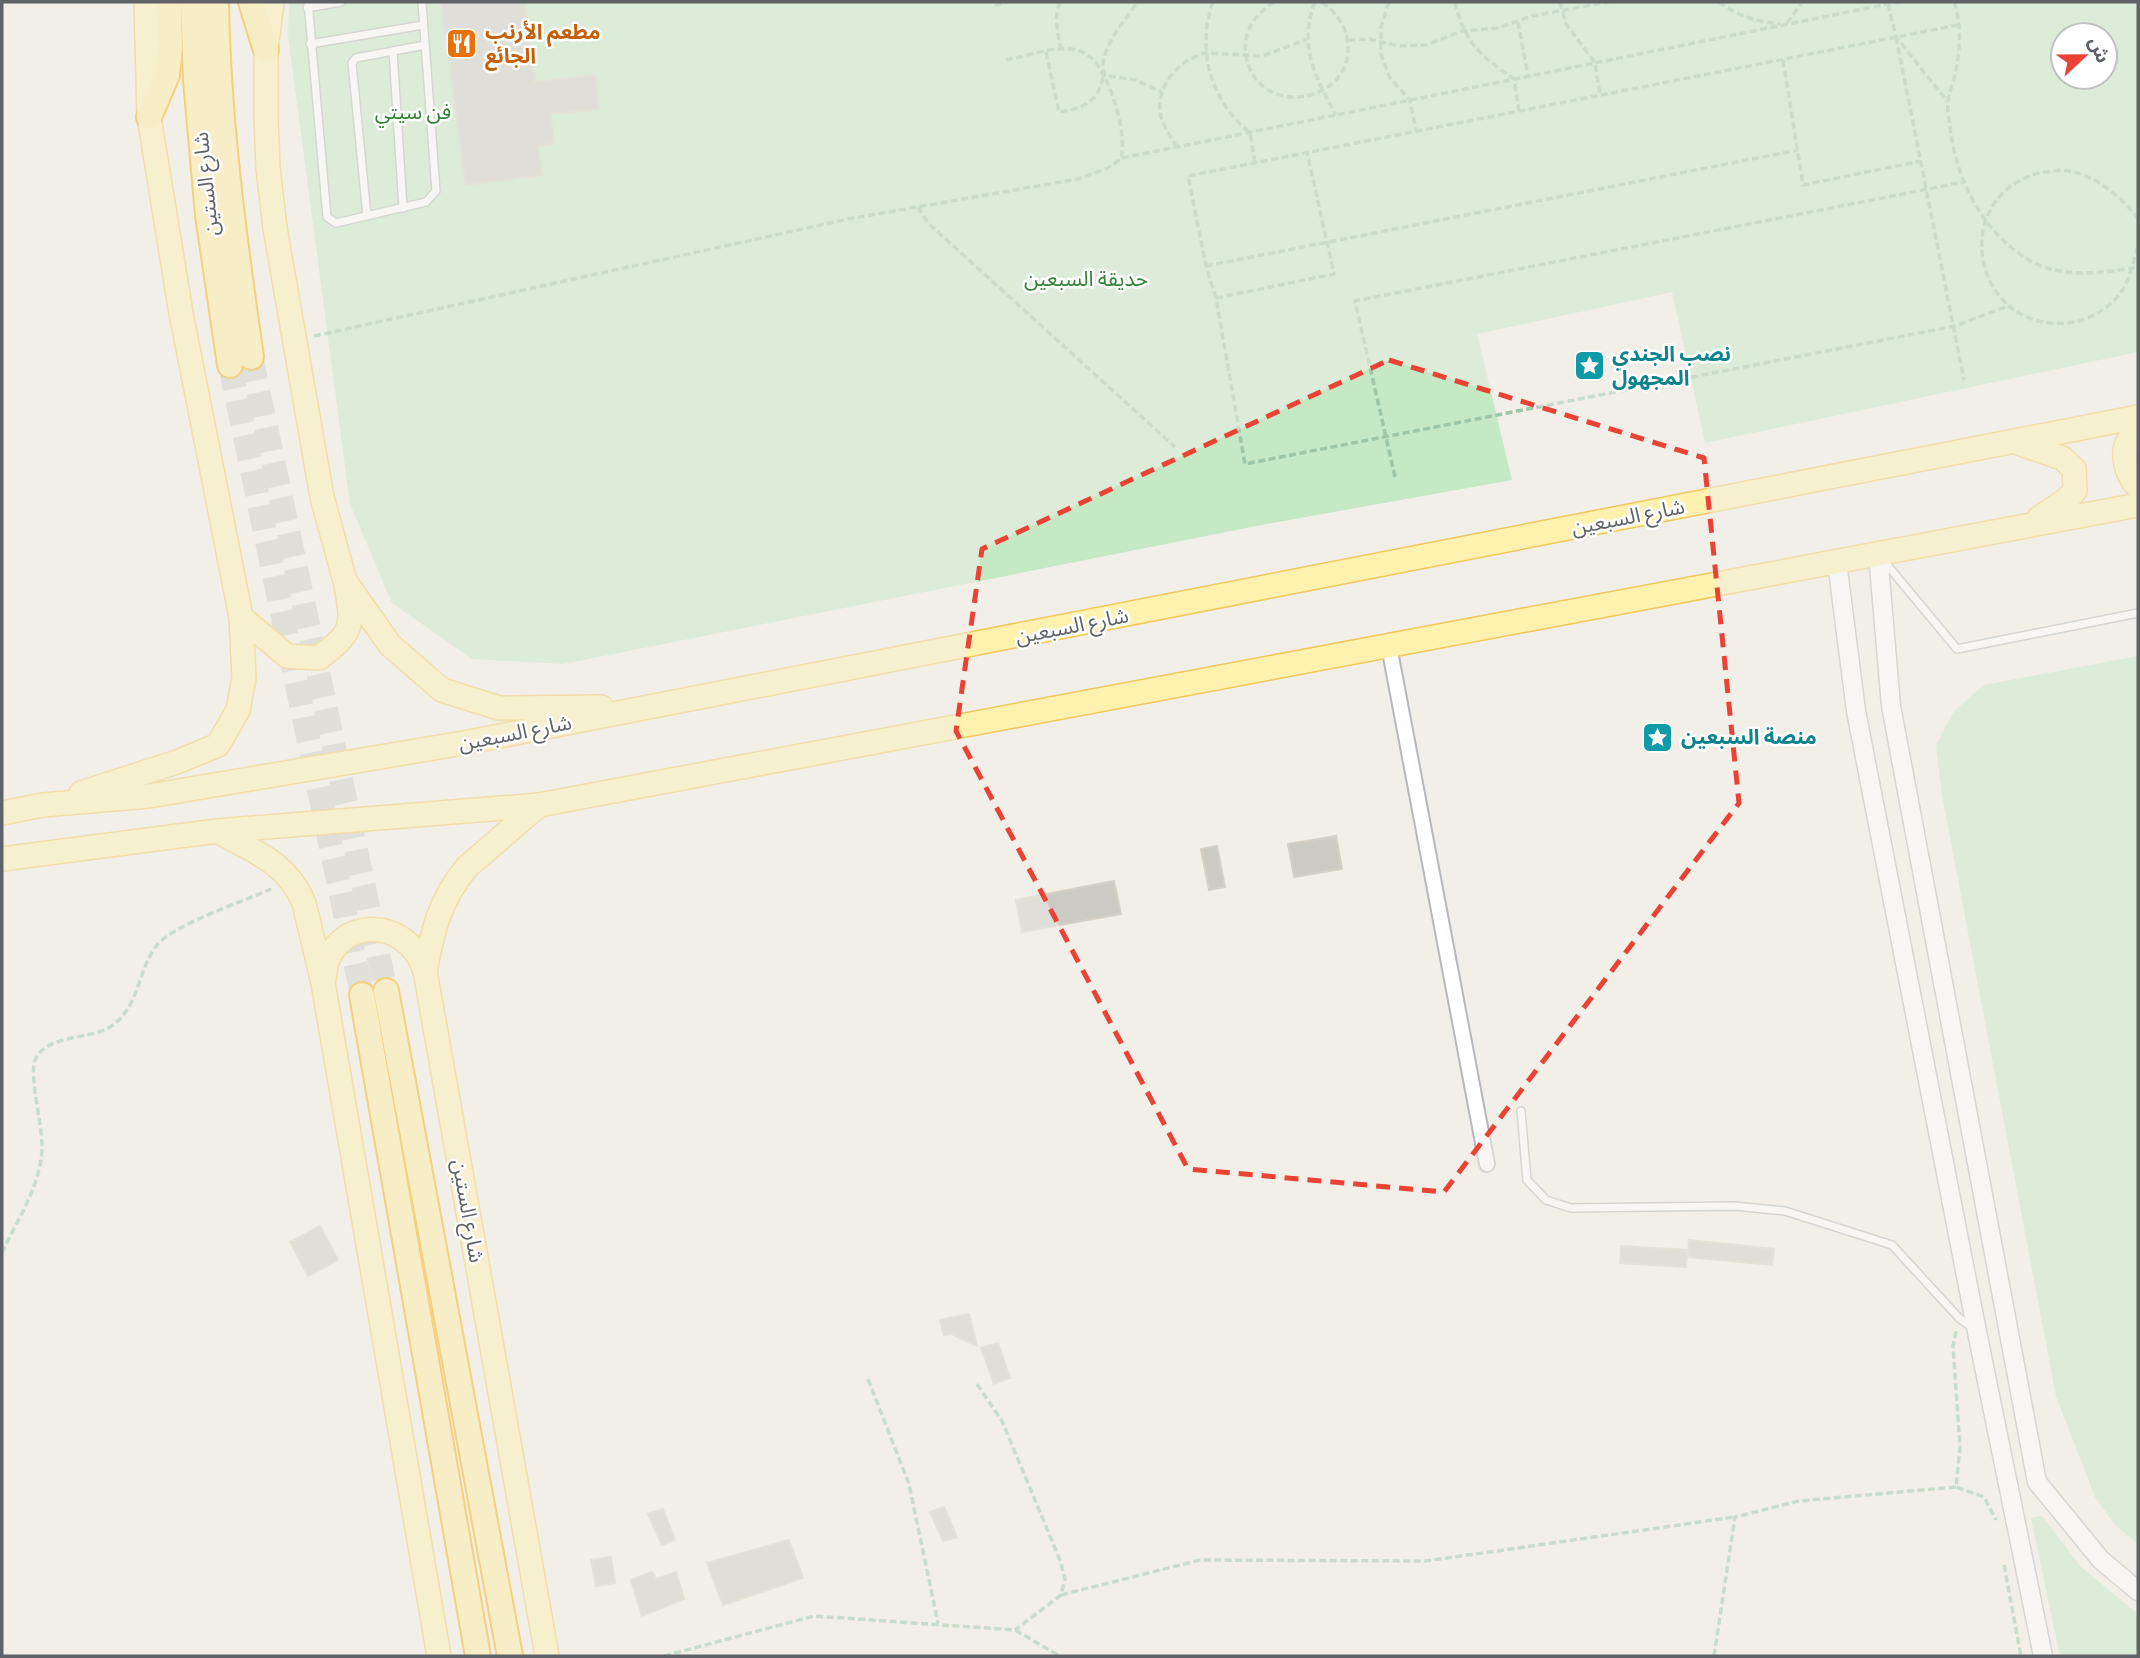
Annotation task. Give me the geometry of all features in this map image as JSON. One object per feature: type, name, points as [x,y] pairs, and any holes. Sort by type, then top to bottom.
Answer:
[{"type":"highway","points":[[149,117],[167,75],[170,48],[169,2]]},
{"type":"highway","name":"شارع الستين","points":[[193,2],[196,80],[208,215],[241,361],[217,67],[216,2]]},
{"type":"highway","points":[[251,2],[266,50]]},
{"type":"highway","name":"شارع الستين","points":[[478,1656],[374,993],[510,1656]]},
{"type":"main road","points":[[43,806],[177,762],[218,745],[238,710],[244,678],[241,617],[181,313],[149,117],[146,2]]},
{"type":"main road","points":[[241,617],[287,656],[319,658],[344,639],[351,612],[321,497],[293,340],[268,168],[266,50],[272,2]]},
{"type":"main road","name":"شارع السبعين","points":[[2,813],[43,806],[149,796],[469,742],[2138,417]]},
{"type":"main road","points":[[2138,431],[2132,435],[2126,448],[2124,462],[2129,477],[2138,487]]},
{"type":"main road","points":[[2015,442],[2062,458],[2074,470],[2076,480],[2075,491],[2065,501],[2028,525]]},
{"type":"main road","points":[[2,859],[217,831],[538,805],[2138,505]]},
{"type":"main road","points":[[345,581],[390,645],[442,690],[499,708],[657,706]]},
{"type":"main road","name":"شارع الستين","points":[[538,805],[467,867],[452,886],[435,921],[425,971],[547,1656]]},
{"type":"main road","points":[[217,831],[273,862],[292,880],[304,903],[323,983],[439,1656]]},
{"type":"main road","points":[[323,983],[324,970],[335,947],[356,932],[369,929],[394,933],[405,939],[421,959],[425,971]]},
{"type":"street","points":[[1878,554],[1891,706],[2037,1482],[2101,1560],[2138,1591]]},
{"type":"street","points":[[1838,562],[1856,711],[2043,1656]]},
{"type":"street","points":[[1389,646],[1487,1164]]},
{"type":"street","points":[[1977,1332],[2007,1328]]},
{"type":"street","points":[[2008,1485],[2018,1487],[2037,1482]]},
{"type":"lane","points":[[341,2],[307,5],[327,217],[336,223],[426,202],[436,191],[422,2]]},
{"type":"lane","points":[[310,44],[423,25]]},
{"type":"lane","points":[[367,216],[352,63],[356,58],[425,45]]},
{"type":"lane","points":[[393,51],[403,208]]},
{"type":"lane","points":[[1878,554],[1957,649],[2138,613]]},
{"type":"lane","points":[[1521,1111],[1527,1180],[1546,1200],[1571,1208],[1734,1206],[1785,1211],[1892,1245],[1959,1318],[1977,1332]]},
{"type":"path","points":[[995,5],[1007,2]]},
{"type":"path","points":[[1060,2],[1056,10],[1056,26],[1061,49]]},
{"type":"path","points":[[1046,52],[1059,111],[1077,108],[1091,101],[1101,90],[1104,58],[1114,37],[1137,3],[1130,2]]},
{"type":"path","points":[[1213,2],[1207,18],[1205,53],[1213,84],[1221,101],[1250,133],[1255,163]]},
{"type":"path","points":[[1274,2],[1258,13],[1247,34],[1246,55],[1253,74],[1268,90],[1291,98],[1314,96],[1323,91],[1330,87],[1346,61],[1348,40],[1341,21],[1324,3],[1317,2],[1306,40],[1316,76],[1323,91],[1337,115]]},
{"type":"path","points":[[1389,2],[1384,13],[1381,54],[1390,78],[1410,100],[1416,131]]},
{"type":"path","points":[[1455,2],[1462,31],[1490,64],[1514,79],[1519,111]]},
{"type":"path","points":[[1560,2],[1573,35],[1595,63],[1600,95]]},
{"type":"path","points":[[1348,40],[1369,39],[1399,46],[1426,44],[1462,31],[1498,28],[1532,16],[1609,2]]},
{"type":"path","points":[[1719,2],[1751,20],[1786,24]]},
{"type":"path","points":[[1786,24],[1802,2]]},
{"type":"path","points":[[293,340],[848,219],[1078,179],[1106,169],[1121,159],[1177,147],[1899,2]]},
{"type":"path","points":[[1954,2],[1959,44],[1956,72],[1948,102],[1953,153],[1971,200],[1993,229],[2015,249],[2039,264],[2078,273],[2138,267]]},
{"type":"path","points":[[1888,4],[1964,380]]},
{"type":"path","points":[[1518,22],[1528,76]]},
{"type":"path","points":[[1958,24],[1188,176],[1206,267],[1216,298],[1245,464],[1955,326],[2008,306]]},
{"type":"path","points":[[1896,37],[1948,102]]},
{"type":"path","points":[[1177,147],[1161,116],[1166,82],[1177,67],[1196,55],[1205,53],[1262,56],[1306,40]]},
{"type":"path","points":[[1006,60],[1072,47],[1091,55],[1098,62],[1111,92],[1124,143],[1121,159]]},
{"type":"path","points":[[1782,60],[1804,185],[1921,161]]},
{"type":"path","points":[[1104,75],[1135,80],[1163,92]]},
{"type":"path","points":[[1206,267],[1798,150]]},
{"type":"path","points":[[1216,298],[1334,274],[1307,152]]},
{"type":"path","points":[[2138,219],[2128,204],[2084,176],[2058,171],[2032,175],[2009,188],[1992,208],[1982,233],[1982,260],[1991,286],[2008,306],[2030,320],[2057,325],[2083,321],[2106,308],[2124,287],[2138,246]]},
{"type":"path","points":[[1395,477],[1355,301],[1964,182]]},
{"type":"path","points":[[918,207],[928,223],[1175,447]]},
{"type":"path","points":[[2,1253],[30,1196],[42,1153],[42,1130],[33,1073],[37,1056],[50,1045],[100,1032],[122,1018],[135,996],[152,951],[168,934],[292,880]]},
{"type":"path","points":[[1956,1488],[1960,1447],[1953,1346],[1959,1318]]},
{"type":"path","points":[[868,1379],[909,1484],[938,1623]]},
{"type":"path","points":[[977,1384],[1002,1421],[1060,1560],[1065,1579],[1061,1595]]},
{"type":"path","points":[[1015,1630],[1061,1595],[1200,1560],[1426,1561],[1735,1517],[1798,1501],[1956,1488],[1984,1497],[1996,1519]]},
{"type":"path","points":[[1714,1656],[1735,1517]]},
{"type":"path","points":[[2003,1560],[2021,1656]]},
{"type":"path","points":[[664,1656],[814,1616],[1015,1630],[1060,1656]]},
{"type":"highlighted area","points":[[1389,360],[1704,458],[1739,803],[1444,1192],[1188,1169],[956,731],[982,549]]},
{"type":"green space","name":"حديقة السبعين","points":[[289,2],[2138,2],[2138,352],[1705,443],[1672,292],[1477,334],[1512,480],[1261,525],[563,664],[472,659],[392,603],[350,504],[288,35]]},
{"type":"green space","points":[[2138,656],[2138,1544],[2115,1525],[2095,1497],[2056,1396],[1942,795],[1936,745],[1954,711],[1984,685]]},
{"type":"green space","points":[[2042,1516],[2081,1567],[2138,1614],[2138,1656],[2060,1656],[2031,1518]]},
{"type":"building","points":[[441,2],[524,2],[535,82],[595,75],[599,109],[550,114],[554,143],[538,146],[542,175],[466,185]]},
{"type":"building","points":[[1336,836],[1342,869],[1294,877],[1288,844]]},
{"type":"building","points":[[1217,846],[1225,887],[1209,890],[1201,849]]},
{"type":"building","points":[[1114,881],[1121,914],[1022,932],[1016,900]]},
{"type":"building","points":[[320,1226],[338,1260],[308,1276],[290,1242]]},
{"type":"building","points":[[1689,1240],[1774,1249],[1772,1265],[1688,1257]]},
{"type":"building","points":[[1621,1246],[1687,1250],[1686,1267],[1620,1263]]},
{"type":"building","points":[[969,1314],[977,1346],[951,1334],[944,1335],[940,1320]]},
{"type":"building","points":[[998,1343],[1010,1378],[994,1384],[981,1348]]},
{"type":"building","points":[[944,1507],[957,1537],[943,1541],[930,1512]]},
{"type":"building","points":[[663,1509],[675,1540],[662,1545],[648,1514]]},
{"type":"building","points":[[789,1540],[803,1578],[723,1605],[707,1563]]},
{"type":"building","points":[[611,1557],[615,1583],[596,1586],[591,1560]]},
{"type":"building","points":[[652,1572],[656,1579],[676,1572],[684,1599],[642,1616],[631,1580]]},
{"type":"tunnel","points":[[251,357],[386,991]]},
{"type":"tunnel","points":[[230,365],[362,995]]},
{"type":"place","name":"مطعم الأرنب الجائع","points":[[462,44]]},
{"type":"place","name":"نصب الجندي المجهول","points":[[1589,366]]},
{"type":"place","name":"منصة السبعين","points":[[1658,737]]},
{"type":"park label","name":"فن سيتي","points":[[413,112]]}]
